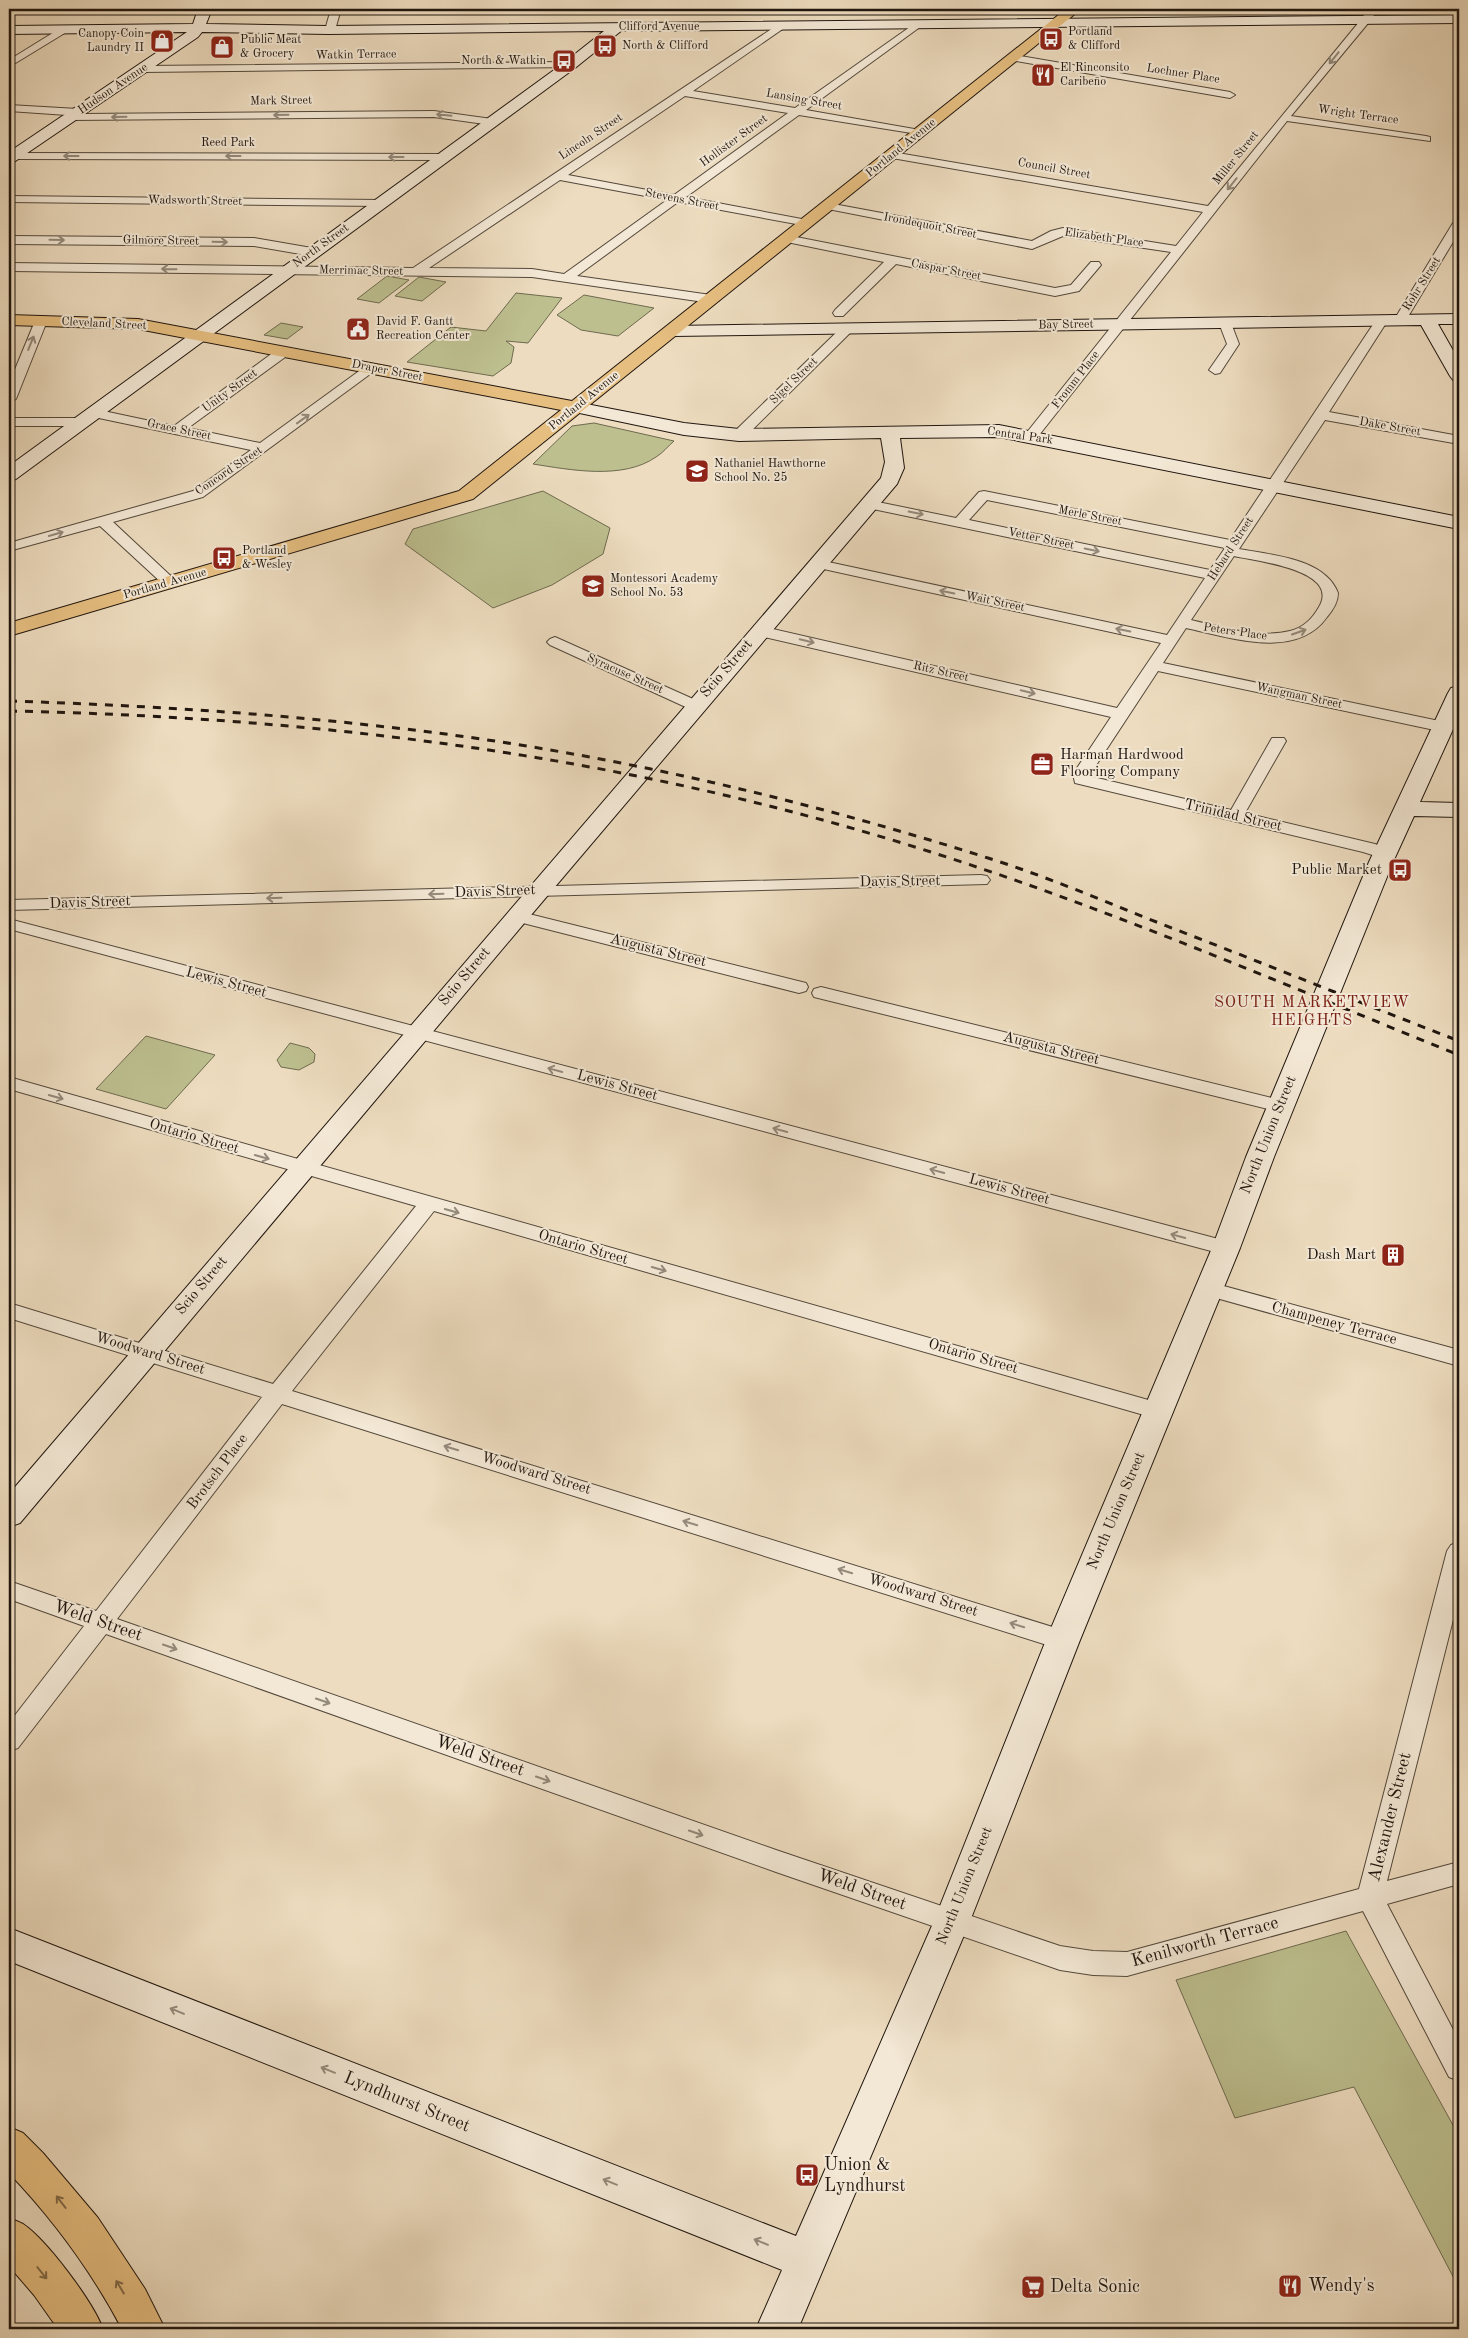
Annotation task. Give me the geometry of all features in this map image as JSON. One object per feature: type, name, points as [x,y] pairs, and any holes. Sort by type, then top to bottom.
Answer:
[{"type":"main road","name":"Portland Avenue","points":[[9,630],[466,495],[1074,9]]},
{"type":"main road","name":"Cleveland Street","points":[[9,320],[120,322],[198,335]]},
{"type":"main road","name":"Draper Street","points":[[198,335],[576,407]]},
{"type":"main road","points":[[9,2146],[44,2182],[75,2221],[116,2280],[144,2329]]},
{"type":"main road","points":[[9,2238],[34,2262],[82,2329]]},
{"type":"street","points":[[198,28],[205,9]]},
{"type":"street","points":[[330,30],[336,9]]},
{"type":"street","name":"Clifford Avenue","points":[[9,30],[198,28],[330,30],[618,22],[782,26],[917,25],[1364,14],[1459,19]]},
{"type":"street","name":"Miller Street","points":[[1119,324],[1285,118],[1364,14]]},
{"type":"street","name":"North Street","points":[[9,475],[198,335],[570,65],[618,22]]},
{"type":"street","name":"Hollister Street","points":[[566,278],[917,25]]},
{"type":"street","name":"Lincoln Street","points":[[415,272],[782,26]]},
{"type":"street","name":"Hudson Avenue","points":[[10,157],[142,69],[193,34],[198,28]]},
{"type":"street","points":[[9,64],[64,30]]},
{"type":"street","name":"Lochner Place","points":[[1014,58],[1230,94]]},
{"type":"street","name":"Watkin Terrace","points":[[142,69],[570,65]]},
{"type":"street","name":"Lansing Street","points":[[683,92],[920,133]]},
{"type":"street","name":"Mark Street","points":[[9,108],[74,115],[434,114],[492,122]]},
{"type":"street","name":"Wright Terrace","points":[[1285,118],[1426,139]]},
{"type":"street","name":"Council Street","points":[[892,156],[1211,210]]},
{"type":"street","name":"Reed Park","points":[[10,157],[444,157]]},
{"type":"street","name":"Stevens Street","points":[[557,176],[807,223]]},
{"type":"street","name":"Wadsworth Street","points":[[9,199],[382,203]]},
{"type":"street","name":"Irondequoit Street","points":[[828,206],[1032,245]]},
{"type":"street","name":"Rohr Street","points":[[1400,320],[1459,223]]},
{"type":"street","name":"Elizabeth Place","points":[[1032,245],[1042,243],[1054,233],[1064,232],[1179,250]]},
{"type":"street","name":"Caspar Street","points":[[786,239],[1055,292],[1075,288],[1095,265]]},
{"type":"street","name":"Gilmore Street","points":[[9,240],[254,242],[312,252]]},
{"type":"street","name":"Sigel Street","points":[[739,435],[844,320],[893,260]]},
{"type":"street","name":"Merrimac Street","points":[[9,267],[532,273],[711,299]]},
{"type":"street","name":"Bay Street","points":[[673,331],[844,320],[1119,324],[1459,319]]},
{"type":"street","name":"Hebard Street","points":[[1081,779],[1081,774],[1273,484],[1322,415],[1382,320]]},
{"type":"street","points":[[1427,320],[1459,376]]},
{"type":"street","points":[[9,399],[41,321]]},
{"type":"street","points":[[1215,370],[1233,344],[1225,323]]},
{"type":"street","name":"Fromm Place","points":[[1031,436],[1119,324]]},
{"type":"street","name":"Unity Street","points":[[177,430],[284,352]]},
{"type":"street","name":"Concord Street","points":[[9,547],[198,494],[371,369]]},
{"type":"street","name":"Central Park","points":[[576,407],[676,428],[739,435],[985,430],[1031,436],[1459,523]]},
{"type":"street","name":"Dake Street","points":[[1322,415],[1459,440]]},
{"type":"street","name":"Grace Street","points":[[9,422],[88,417],[177,430],[263,448]]},
{"type":"street","name":"Scio Street","points":[[9,1516],[302,1168],[819,564],[895,472],[896,463],[889,432]]},
{"type":"street","name":"Merle Street","points":[[960,522],[984,495],[1231,548]]},
{"type":"street","name":"Vetter Street","points":[[868,504],[1214,575]]},
{"type":"street","points":[[104,521],[169,582]]},
{"type":"street","name":"Peters Place","points":[[1182,623],[1256,637],[1289,636],[1313,626],[1330,601],[1331,592],[1326,582],[1306,569],[1231,548]]},
{"type":"street","name":"Wait Street","points":[[819,564],[1170,640]]},
{"type":"street","name":"Ritz Street","points":[[760,631],[1121,714]]},
{"type":"street","name":"Syracuse Street","points":[[555,642],[696,706]]},
{"type":"street","name":"Wangman Street","points":[[1153,665],[1444,727]]},
{"type":"street","name":"North Union Street","points":[[777,2329],[952,1921],[1063,1640],[1226,1248],[1280,1106],[1384,854],[1459,693]]},
{"type":"street","points":[[1235,817],[1278,741]]},
{"type":"street","name":"Trinidad Street","points":[[1081,779],[1369,848],[1384,854]]},
{"type":"street","points":[[1404,810],[1459,810]]},
{"type":"street","name":"Davis Street","points":[[9,905],[981,880]]},
{"type":"street","name":"Augusta Street","points":[[517,916],[799,987]]},
{"type":"street","name":"Lewis Street","points":[[9,924],[1226,1248]]},
{"type":"street","name":"Augusta Street","points":[[821,993],[1280,1106]]},
{"type":"street","name":"Ontario Street","points":[[9,1084],[1158,1410]]},
{"type":"street","name":"Brotsch Place","points":[[9,1741],[278,1394],[429,1204]]},
{"type":"street","name":"Champeney Terrace","points":[[1208,1289],[1459,1358]]},
{"type":"street","name":"Woodward Street","points":[[9,1310],[1063,1640]]},
{"type":"street","name":"Alexander Street","points":[[1459,1551],[1370,1898],[1459,2068]]},
{"type":"street","name":"Weld Street","points":[[9,1590],[776,1861],[952,1921]]},
{"type":"street","name":"Kenilworth Terrace","points":[[952,1921],[1060,1958],[1100,1965],[1128,1964],[1459,1873]]},
{"type":"street","name":"Lyndhurst Street","points":[[9,1944],[806,2260]]},
{"type":"green space","points":[[387,276],[409,280],[379,303],[357,299]]},
{"type":"green space","points":[[419,277],[446,282],[422,301],[395,296]]},
{"type":"green space","points":[[516,293],[562,298],[528,343],[506,341],[514,347],[511,363],[493,376],[407,362],[451,327],[486,331]]},
{"type":"green space","points":[[584,295],[654,308],[618,336],[581,330],[557,315]]},
{"type":"green space","points":[[281,323],[303,327],[287,339],[264,335]]},
{"type":"green space","points":[[594,423],[674,441],[661,454],[643,464],[628,469],[596,471],[564,469],[533,464],[572,426]]},
{"type":"green space","points":[[543,491],[610,528],[603,554],[552,585],[493,608],[405,544],[413,529]]},
{"type":"green space","points":[[146,1036],[215,1055],[166,1109],[96,1089]]},
{"type":"green space","points":[[290,1043],[309,1048],[315,1054],[314,1062],[299,1070],[281,1067],[277,1060]]},
{"type":"green space","points":[[1346,1931],[1459,2136],[1459,2288],[1354,2087],[1235,2118],[1176,1980]]},
{"type":"railway","points":[[9,701],[240,713],[456,735],[610,761],[763,794],[913,835],[1033,873],[1459,1041]]},
{"type":"railway","points":[[9,711],[236,722],[348,732],[460,746],[572,764],[683,786],[793,812],[902,843],[1043,890],[1183,943],[1459,1055]]},
{"type":"place","name":"Portland & Clifford","points":[[1051,39]]},
{"type":"place","name":"Canopy Coin Laundry II","points":[[162,41]]},
{"type":"place","name":"North & Clifford","points":[[605,46]]},
{"type":"place","name":"Public Meat & Grocery","points":[[222,47]]},
{"type":"place","name":"North & Watkin","points":[[564,61]]},
{"type":"place","name":"El Rinconsito Caribeño","points":[[1043,75]]},
{"type":"place","name":"David F. Gantt Recreation Center","points":[[358,329]]},
{"type":"place","name":"Nathaniel Hawthorne School No. 25","points":[[697,471]]},
{"type":"place","name":"Portland & Wesley","points":[[224,558]]},
{"type":"place","name":"Montessori Academy School No. 53","points":[[593,586]]},
{"type":"place","name":"Harman Hardwood Flooring Company","points":[[1042,764]]},
{"type":"place","name":"Public Market","points":[[1400,870]]},
{"type":"place","name":"Dash Mart","points":[[1393,1255]]},
{"type":"place","name":"Union & Lyndhurst","points":[[807,2175]]},
{"type":"place","name":"Wendy's","points":[[1290,2286]]},
{"type":"place","name":"Delta Sonic","points":[[1033,2287]]},
{"type":"district","name":"SOUTH MARKETVIEW HEIGHTS","points":[[1312,1012]]}]
